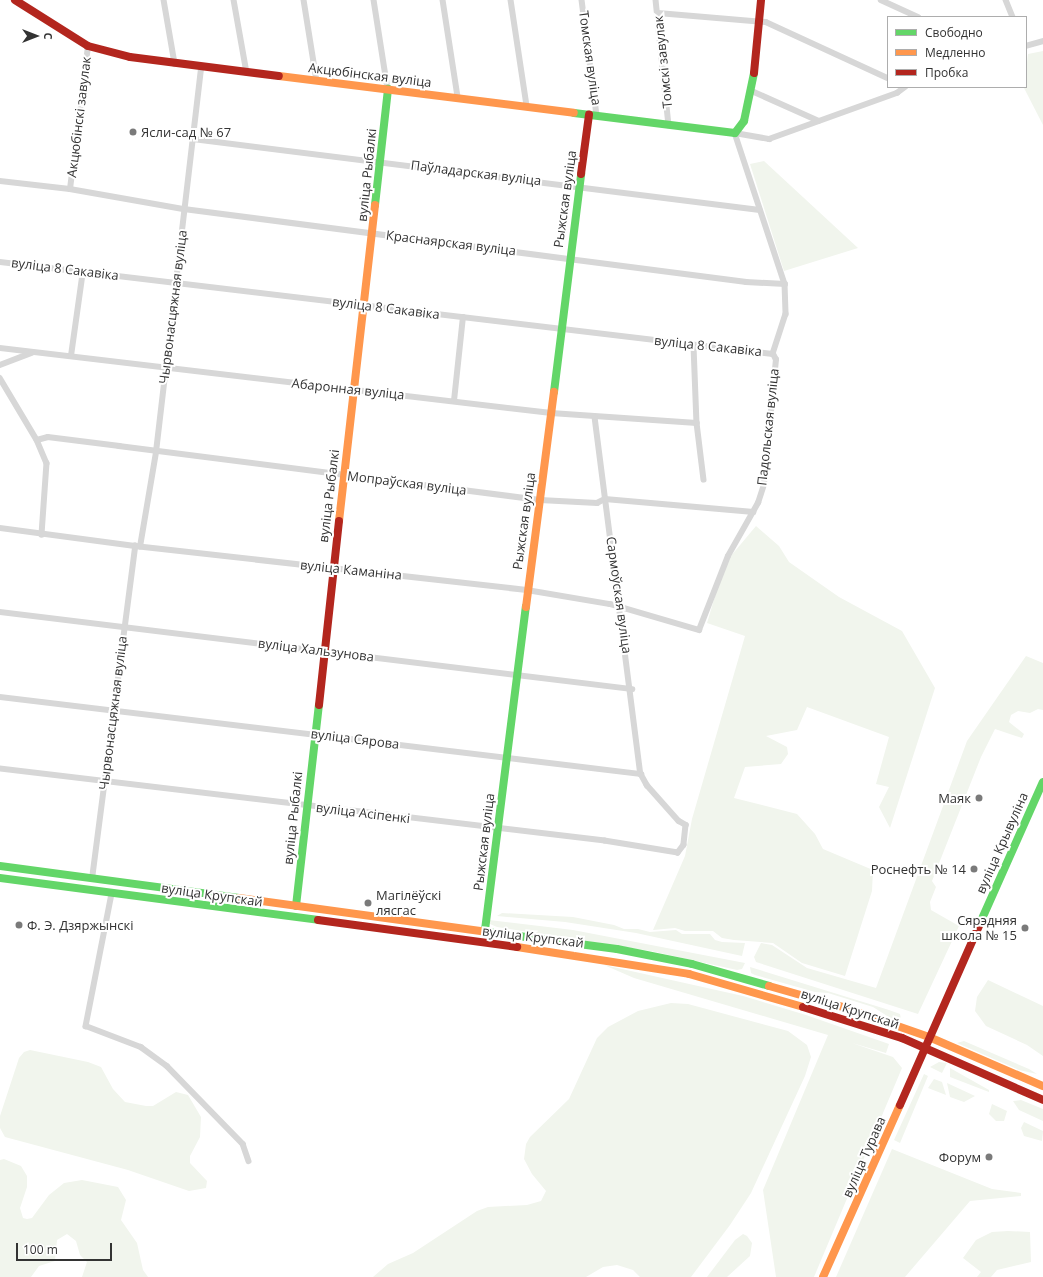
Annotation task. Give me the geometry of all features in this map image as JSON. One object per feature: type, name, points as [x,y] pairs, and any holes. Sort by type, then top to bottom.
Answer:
[{"type":"main road","name":"Акцюбінская вуліца","points":[[16,0],[88,46],[130,57],[175,64],[458,97],[735,133]]},
{"type":"main road","points":[[735,133],[744,121],[752,91],[761,0]]},
{"type":"main road","name":"вуліца Рыбалкі","points":[[296,906],[314,734],[373,233],[388,90]]},
{"type":"main road","name":"Рыжская вуліца","points":[[486,930],[569,258],[579,185],[593,115]]},
{"type":"main road","name":"вуліца Крывуліна","points":[[924,1047],[1043,782]]},
{"type":"main road","name":"вуліца Крупскай","points":[[0,866],[486,930],[617,949],[700,966],[846,1008],[929,1037],[1043,1086]]},
{"type":"main road","name":"вуліца Крупскай","points":[[0,878],[112,894],[521,946],[631,963],[742,988],[924,1047],[1043,1100]]},
{"type":"main road","name":"вуліца Турава","points":[[823,1277],[924,1047]]},
{"type":"street","points":[[164,0],[175,64]]},
{"type":"street","points":[[234,0],[247,73]]},
{"type":"street","points":[[304,0],[317,81]]},
{"type":"street","points":[[374,0],[388,90]]},
{"type":"street","points":[[443,0],[458,97]]},
{"type":"street","points":[[511,0],[527,106]]},
{"type":"street","name":"Томская вуліца","points":[[582,0],[593,115]]},
{"type":"street","name":"Томскі завулак","points":[[656,0],[669,125]]},
{"type":"street","points":[[881,0],[916,16]]},
{"type":"street","points":[[1006,0],[1013,16]]},
{"type":"street","points":[[658,13],[759,20],[887,78]]},
{"type":"street","points":[[1027,46],[1043,41]]},
{"type":"street","name":"Акцюбінскі завулак","points":[[70,188],[88,46]]},
{"type":"street","name":"Чырвонасцяжная вуліца","points":[[92,879],[124,627],[137,547],[156,452],[201,67]]},
{"type":"street","points":[[773,354],[786,314],[785,284],[735,133],[769,139],[897,93],[904,88]]},
{"type":"street","points":[[752,91],[819,121]]},
{"type":"street","name":"Паўладарская вуліца","points":[[193,139],[579,185],[760,210]]},
{"type":"street","name":"Краснаярская вуліца","points":[[0,181],[70,188],[184,209],[746,282],[785,284]]},
{"type":"street","name":"вуліца 8 Сакавіка","points":[[0,262],[561,328],[694,346],[773,354]]},
{"type":"street","points":[[71,356],[83,271]]},
{"type":"street","points":[[454,401],[463,317]]},
{"type":"street","points":[[694,346],[698,423],[704,480]]},
{"type":"street","name":"Абаронная вуліца","points":[[0,348],[165,369],[354,389],[551,413],[698,423]]},
{"type":"street","points":[[0,365],[34,352]]},
{"type":"street","name":"Падольская вуліца","points":[[699,630],[728,556],[753,512],[764,484],[776,360],[773,354]]},
{"type":"street","points":[[0,378],[37,440],[47,463],[42,535]]},
{"type":"street","name":"Сармоўская вуліца","points":[[595,417],[605,499],[622,608],[641,774]]},
{"type":"street","name":"Мопраўская вуліца","points":[[37,440],[48,438],[540,500],[597,503],[605,499],[753,512]]},
{"type":"street","name":"вуліца Каманіна","points":[[0,528],[137,547],[527,590],[622,608],[699,630]]},
{"type":"street","name":"вуліца Хальзунова","points":[[0,612],[632,689]]},
{"type":"street","name":"вуліца Сярова","points":[[0,696],[641,774]]},
{"type":"street","name":"вуліца Асіпенкі","points":[[0,769],[605,840],[678,853],[684,845],[686,825],[679,821],[647,784],[641,774]]},
{"type":"street","points":[[112,894],[86,1026],[141,1047],[167,1066],[243,1144],[249,1161]]},
{"type":"shaded area","points":[[1043,51],[1043,125],[1024,88],[1027,88],[1028,54]]},
{"type":"shaded area","points":[[764,161],[858,248],[784,271],[750,164]]},
{"type":"shaded area","points":[[756,526],[779,546],[789,562],[839,597],[902,631],[935,688],[890,828],[879,807],[889,787],[876,784],[889,737],[807,707],[797,730],[766,736],[787,747],[788,754],[781,764],[745,767],[734,798],[797,814],[815,834],[823,849],[873,870],[872,891],[845,976],[802,963],[773,943],[722,938],[713,931],[685,931],[675,928],[653,930],[685,856],[692,819],[745,636],[707,623],[725,563]]},
{"type":"shaded area","points":[[1026,656],[1043,663],[1043,710],[1038,709],[1030,713],[1018,711],[1011,715],[1009,722],[1024,734],[1022,738],[995,729],[981,757],[932,881],[936,887],[930,902],[931,910],[959,926],[918,1014],[756,962],[754,957],[761,943],[772,945],[807,968],[876,988],[967,741]]},
{"type":"shaded area","points":[[502,913],[573,917],[614,925],[624,929],[638,929],[650,932],[676,930],[682,934],[710,934],[715,940],[722,942],[745,943],[742,956],[636,933],[565,922],[497,916]]},
{"type":"shaded area","points":[[489,920],[573,930],[745,963],[742,969],[737,970],[651,951],[497,927],[490,924]]},
{"type":"shaded area","points":[[604,965],[743,996],[806,1015],[889,1044],[886,1053],[852,1043],[893,1057],[902,1068],[814,1277],[776,1277],[763,1190],[828,1035],[634,978]]},
{"type":"shaded area","points":[[750,967],[889,1010],[900,1014],[901,1019],[892,1019],[873,1007],[828,993],[815,992],[755,975],[751,973]]},
{"type":"shaded area","points":[[988,980],[1043,1006],[1043,1056],[1027,1045],[986,1026],[975,1011],[977,997]]},
{"type":"shaded area","points":[[671,1003],[688,1004],[788,1031],[807,1045],[811,1057],[805,1076],[751,1193],[730,1225],[691,1277],[640,1277],[633,1270],[617,1265],[603,1267],[586,1277],[373,1277],[388,1264],[413,1253],[477,1211],[488,1207],[527,1205],[541,1201],[546,1191],[532,1174],[524,1159],[526,1144],[530,1137],[569,1099],[597,1038],[608,1027],[638,1011]]},
{"type":"shaded area","points":[[964,1041],[1029,1069],[1037,1074],[1019,1070],[957,1043]]},
{"type":"shaded area","points":[[30,1050],[88,1062],[101,1067],[113,1089],[125,1102],[153,1106],[176,1092],[188,1095],[201,1117],[200,1137],[190,1156],[190,1163],[207,1181],[206,1188],[189,1191],[128,1170],[5,1137],[0,1128],[0,1116],[19,1058],[24,1052]]},
{"type":"shaded area","points":[[939,1062],[947,1063],[942,1073],[930,1067]]},
{"type":"shaded area","points":[[950,1068],[989,1090],[989,1092],[950,1077]]},
{"type":"shaded area","points":[[924,1074],[928,1076],[900,1143],[894,1140]]},
{"type":"shaded area","points":[[934,1079],[942,1082],[946,1095],[928,1088]]},
{"type":"shaded area","points":[[947,1083],[975,1096],[964,1102],[950,1097]]},
{"type":"shaded area","points":[[1021,1100],[1043,1109],[1043,1121],[1019,1110],[1013,1101]]},
{"type":"shaded area","points":[[992,1104],[1007,1111],[1004,1121],[996,1121],[989,1114]]},
{"type":"shaded area","points":[[1024,1122],[1043,1131],[1042,1141],[1024,1136],[1021,1128]]},
{"type":"shaded area","points":[[892,1149],[992,1189],[1021,1193],[1021,1196],[970,1201],[905,1277],[836,1277]]},
{"type":"shaded area","points":[[4,1159],[21,1166],[27,1176],[27,1187],[20,1208],[23,1218],[27,1219],[32,1218],[49,1195],[64,1183],[82,1180],[118,1187],[126,1200],[121,1220],[137,1243],[143,1270],[148,1277],[82,1277],[87,1262],[80,1255],[76,1241],[67,1234],[57,1240],[55,1261],[39,1266],[31,1277],[0,1277],[0,1160]]},
{"type":"shaded area","points":[[992,1232],[1030,1232],[1031,1262],[997,1270],[991,1277],[977,1277],[981,1272],[963,1258],[976,1240]]},
{"type":"shaded area","points":[[743,1234],[747,1236],[752,1243],[750,1256],[727,1277],[707,1277],[735,1240]]},
{"type":"traffic: fast","points":[[574,113],[735,133],[744,121],[754,73]]},
{"type":"traffic: fast","points":[[375,205],[388,89]]},
{"type":"traffic: fast","points":[[554,392],[581,174]]},
{"type":"traffic: fast","points":[[485,930],[526,607]]},
{"type":"traffic: fast","points":[[296,906],[319,705]]},
{"type":"traffic: fast","points":[[981,921],[1043,782]]},
{"type":"traffic: fast","points":[[0,866],[239,898]]},
{"type":"traffic: fast","points":[[0,878],[318,920]]},
{"type":"traffic: fast","points":[[488,932],[617,949],[692,964],[769,986]]},
{"type":"traffic: slow","points":[[279,76],[574,113]]},
{"type":"traffic: slow","points":[[339,521],[375,205]]},
{"type":"traffic: slow","points":[[526,607],[554,392]]},
{"type":"traffic: slow","points":[[239,898],[488,932]]},
{"type":"traffic: slow","points":[[517,947],[689,974],[803,1007]]},
{"type":"traffic: slow","points":[[769,986],[846,1008],[929,1037],[1043,1086]]},
{"type":"traffic: slow","points":[[823,1277],[900,1105]]},
{"type":"traffic: jam","points":[[15,0],[88,46],[130,57],[279,76]]},
{"type":"traffic: jam","points":[[754,73],[761,0]]},
{"type":"traffic: jam","points":[[581,174],[589,115]]},
{"type":"traffic: jam","points":[[319,705],[339,521]]},
{"type":"traffic: jam","points":[[318,920],[517,947]]},
{"type":"traffic: jam","points":[[900,1105],[981,921]]},
{"type":"traffic: jam","points":[[803,1007],[902,1038],[1043,1100]]},
{"type":"place","name":"Ясли-сад № 67","points":[[133,132]]},
{"type":"place","name":"Маяк","points":[[979,798]]},
{"type":"place","name":"Роснефть № 14","points":[[974,869]]},
{"type":"place","name":"Магілёўскі лясгас","points":[[368,903]]},
{"type":"place","name":"Ф. Э. Дзяржынскі","points":[[19,925]]},
{"type":"place","name":"Сярэдняя школа № 15","points":[[1025,928]]},
{"type":"place","name":"Форум","points":[[989,1157]]}]
